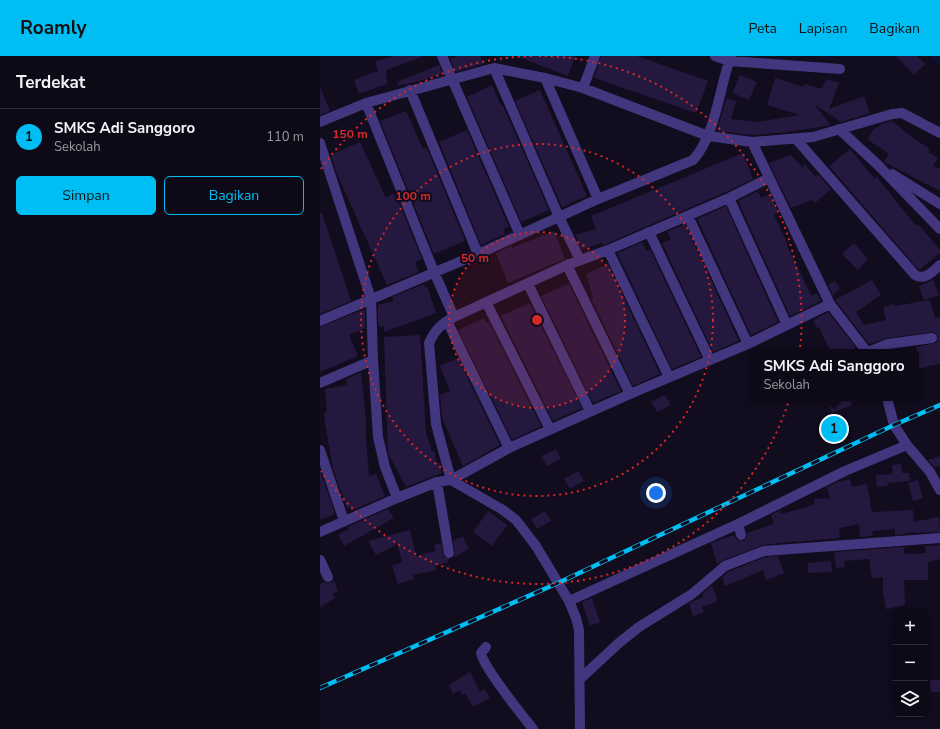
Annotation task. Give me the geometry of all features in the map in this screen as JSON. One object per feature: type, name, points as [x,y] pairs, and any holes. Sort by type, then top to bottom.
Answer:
[{"type":"street","points":[[442,56],[520,235]]},
{"type":"street","points":[[583,88],[596,56]]},
{"type":"street","points":[[715,56],[840,69]]},
{"type":"street","points":[[320,322],[693,160],[700,152],[708,136],[730,58]]},
{"type":"street","points":[[494,68],[559,217],[580,260]]},
{"type":"street","points":[[320,122],[366,103],[494,68],[546,78],[583,88],[708,136],[752,142],[813,137],[892,114],[902,113],[940,133]]},
{"type":"street","points":[[546,78],[598,200]]},
{"type":"street","points":[[410,90],[478,254]]},
{"type":"street","points":[[366,103],[434,272],[450,319],[509,448]]},
{"type":"street","points":[[838,129],[878,165],[940,229]]},
{"type":"street","points":[[796,139],[915,275],[920,278],[923,277],[940,265]]},
{"type":"street","points":[[752,142],[830,304],[865,349]]},
{"type":"street","points":[[320,143],[371,299],[378,438],[385,467],[397,498]]},
{"type":"street","points":[[878,165],[940,204]]},
{"type":"street","points":[[580,729],[579,630],[576,618],[569,601],[536,546],[516,520],[503,510],[451,480],[436,424],[430,343],[434,332],[450,319],[567,265],[608,250],[729,198],[769,178]]},
{"type":"street","points":[[729,198],[787,325]]},
{"type":"street","points":[[688,216],[748,344]]},
{"type":"street","points":[[649,232],[710,360]]},
{"type":"street","points":[[608,250],[669,377]]},
{"type":"street","points":[[567,265],[630,394]]},
{"type":"street","points":[[528,284],[590,411]]},
{"type":"street","points":[[486,302],[550,429]]},
{"type":"street","points":[[320,532],[437,482],[451,480],[509,448],[590,411],[748,344],[830,304]]},
{"type":"street","points":[[874,349],[888,344],[932,338]]},
{"type":"street","points":[[320,383],[373,360]]},
{"type":"street","points":[[888,401],[894,425],[907,445],[930,472],[940,490]]},
{"type":"street","points":[[569,601],[738,524],[845,471],[907,445]]},
{"type":"street","points":[[320,450],[344,522]]},
{"type":"street","points":[[437,482],[449,553]]},
{"type":"street","points":[[738,524],[742,535]]},
{"type":"street","points":[[580,679],[620,642],[640,627],[692,594],[725,566],[749,556],[764,551],[940,538]]},
{"type":"street","points":[[320,560],[328,577]]},
{"type":"street","points":[[486,647],[481,652],[488,669],[533,729]]},
{"type":"building","points":[[393,56],[422,57],[386,70],[387,84],[359,94],[354,80],[378,71],[375,62]]},
{"type":"building","points":[[459,56],[480,56],[483,64],[456,72],[450,59]]},
{"type":"building","points":[[516,56],[575,56],[568,76]]},
{"type":"building","points":[[601,56],[637,56],[708,81],[696,113],[594,78]]},
{"type":"building","points":[[896,56],[917,56],[925,64],[914,75]]},
{"type":"building","points":[[439,65],[443,74],[398,86],[397,82]]},
{"type":"building","points":[[740,75],[757,82],[749,100],[732,93]]},
{"type":"building","points":[[775,78],[804,87],[805,84],[822,89],[826,79],[839,83],[829,109],[864,96],[870,113],[841,122],[814,104],[831,125],[788,132],[752,135],[717,131],[726,99],[736,101],[731,119],[757,122],[800,115],[767,105]]},
{"type":"building","points":[[492,85],[500,103],[503,106],[549,210],[521,222],[467,97]]},
{"type":"building","points":[[320,87],[330,111],[320,115]]},
{"type":"building","points":[[540,90],[587,196],[562,207],[515,101]]},
{"type":"building","points":[[406,111],[423,149],[427,148],[465,241],[434,254],[380,121]]},
{"type":"building","points":[[892,121],[930,149],[928,152],[938,158],[933,166],[940,169],[940,191],[884,162],[889,154],[867,139],[875,127],[876,129],[881,124]]},
{"type":"building","points":[[467,130],[509,227],[503,229],[505,234],[481,245],[439,142]]},
{"type":"building","points":[[360,142],[386,198],[395,193],[422,259],[415,262],[419,272],[387,285],[336,172],[331,155]]},
{"type":"building","points":[[850,149],[875,179],[876,176],[916,226],[918,224],[940,250],[940,253],[919,270],[829,166]]},
{"type":"building","points":[[743,153],[753,179],[606,244],[603,245],[602,243],[582,249],[575,235],[596,229],[591,216]]},
{"type":"building","points":[[791,155],[804,169],[803,163],[816,177],[818,174],[831,189],[815,203],[812,200],[791,208],[769,163]]},
{"type":"building","points":[[758,191],[761,198],[770,194],[779,213],[774,215],[788,245],[787,246],[811,295],[812,296],[817,293],[821,301],[790,316],[738,201]]},
{"type":"building","points":[[726,206],[778,322],[751,335],[697,219]]},
{"type":"building","points":[[320,213],[322,213],[351,301],[320,314]]},
{"type":"building","points":[[685,224],[739,341],[713,352],[662,243],[671,239],[667,232]]},
{"type":"building","points":[[554,231],[565,259],[508,283],[496,253],[511,246],[512,248]]},
{"type":"building","points":[[642,242],[646,251],[650,249],[701,357],[672,369],[617,253]]},
{"type":"building","points":[[854,243],[868,259],[858,270],[842,254]]},
{"type":"building","points":[[608,264],[660,374],[633,386],[591,298],[593,298],[586,274]]},
{"type":"building","points":[[872,280],[881,295],[856,312],[864,325],[886,320],[883,307],[894,304],[895,306],[930,300],[935,318],[940,317],[940,364],[919,369],[919,349],[916,349],[916,347],[936,343],[938,337],[934,332],[887,338],[869,344],[835,300]]},
{"type":"building","points":[[933,280],[939,295],[924,300],[919,286]]},
{"type":"building","points":[[835,281],[840,288],[833,295],[828,285]]},
{"type":"building","points":[[424,284],[425,287],[427,286],[436,313],[384,332],[384,326],[379,327],[378,323],[378,305],[394,301],[392,297]]},
{"type":"building","points":[[569,284],[621,391],[593,403],[541,296]]},
{"type":"building","points":[[530,303],[582,408],[553,421],[501,316]]},
{"type":"building","points":[[365,309],[365,328],[349,335],[358,356],[320,372],[320,327]]},
{"type":"building","points":[[828,312],[856,348],[830,349],[819,327],[817,328],[813,320]]},
{"type":"building","points":[[484,318],[486,323],[489,322],[541,426],[512,440],[458,330]]},
{"type":"building","points":[[420,335],[426,432],[432,452],[434,451],[437,463],[439,463],[442,473],[406,487],[388,453],[384,337]]},
{"type":"building","points":[[458,358],[500,445],[463,466],[442,418],[440,395],[450,391],[440,366]]},
{"type":"building","points":[[361,372],[366,420],[369,476],[376,474],[385,496],[351,511],[350,507],[347,508],[333,469],[324,413],[327,412],[325,389],[347,385],[347,379]]},
{"type":"building","points":[[665,395],[671,405],[657,412],[651,402]]},
{"type":"building","points":[[827,401],[850,401],[852,405],[832,413]]},
{"type":"building","points":[[556,449],[561,459],[547,466],[541,456]]},
{"type":"building","points":[[940,456],[940,466],[935,467],[928,460]]},
{"type":"building","points":[[901,464],[902,473],[909,473],[910,481],[887,483],[888,486],[877,487],[876,475],[893,474],[892,465]]},
{"type":"building","points":[[320,470],[335,514],[320,520]]},
{"type":"building","points":[[578,471],[584,481],[570,489],[564,479]]},
{"type":"building","points":[[850,479],[852,487],[867,484],[872,512],[913,510],[914,522],[939,517],[940,532],[905,533],[895,535],[895,529],[872,531],[873,536],[860,537],[859,524],[839,528],[840,538],[763,545],[723,560],[717,564],[711,543],[734,535],[737,540],[743,541],[747,537],[747,533],[774,524],[771,515],[780,510],[781,514],[814,505],[814,499],[830,498],[827,487]]},
{"type":"building","points":[[918,480],[923,498],[913,501],[908,483]]},
{"type":"building","points":[[388,509],[394,518],[344,546],[338,535],[349,529],[348,527]]},
{"type":"building","points":[[488,511],[507,525],[492,546],[473,532]]},
{"type":"building","points":[[545,511],[551,521],[537,529],[531,519]]},
{"type":"building","points":[[410,530],[416,556],[436,551],[434,545],[441,543],[444,557],[450,559],[448,562],[435,566],[436,570],[413,575],[414,579],[398,584],[392,566],[402,562],[397,544],[376,555],[368,541]]},
{"type":"building","points":[[463,537],[469,549],[454,557],[455,552],[453,540]]},
{"type":"building","points":[[940,545],[940,559],[928,562],[928,580],[904,580],[905,605],[886,609],[883,593],[883,577],[872,578],[869,559],[844,561],[845,567],[836,568],[834,552],[904,547],[904,554],[926,553],[925,546]]},
{"type":"building","points":[[778,556],[784,573],[766,580],[763,570],[725,586],[722,577],[728,572],[765,557]]},
{"type":"building","points":[[831,561],[832,572],[808,573],[808,563]]},
{"type":"building","points":[[334,580],[338,591],[333,594],[335,598],[320,607],[320,584],[324,582],[330,583]]},
{"type":"building","points":[[712,586],[718,601],[702,607],[704,612],[693,616],[689,603],[703,597],[702,594]]},
{"type":"building","points":[[592,598],[600,622],[590,626],[582,602]]},
{"type":"building","points":[[470,672],[480,692],[485,689],[490,698],[473,707],[465,693],[462,695],[460,690],[453,694],[449,685]]},
{"type":"building","points":[[930,680],[940,680],[940,692],[931,692]]},
{"type":"waterway","points":[[933,56],[940,63]]},
{"type":"railway","points":[[320,688],[558,583],[894,425],[940,405]]},
{"type":"place","name":"SMKS Adi Sanggoro","points":[[834,429]]}]
